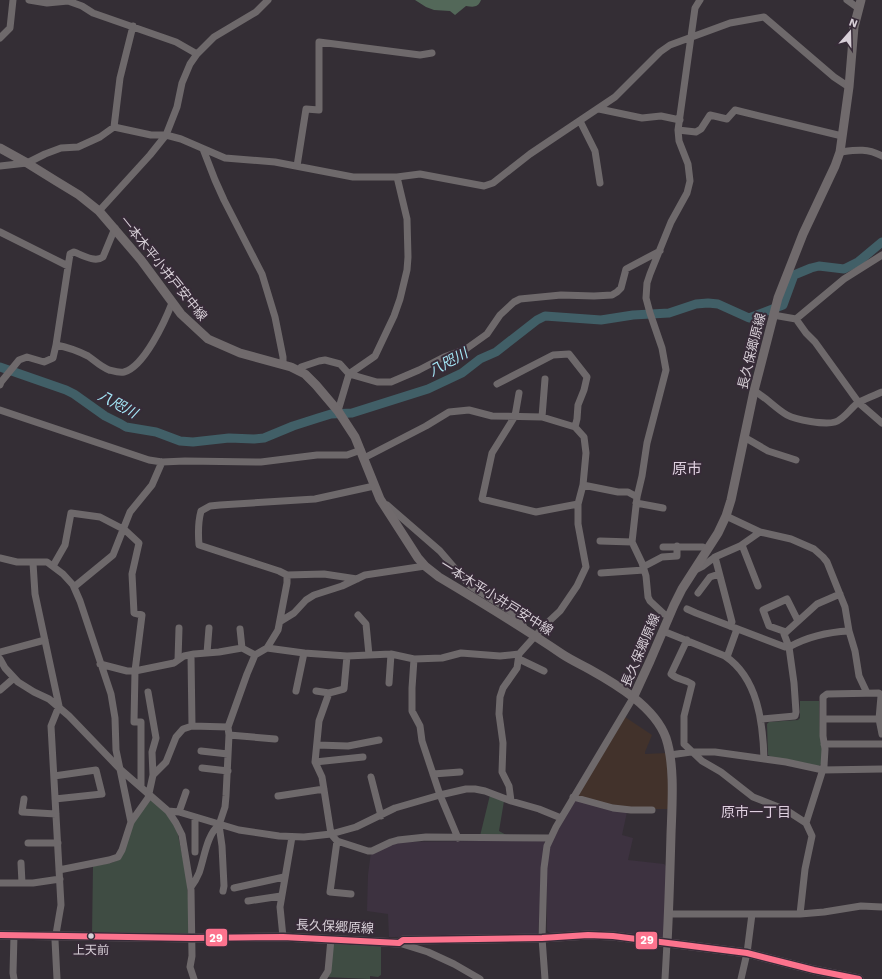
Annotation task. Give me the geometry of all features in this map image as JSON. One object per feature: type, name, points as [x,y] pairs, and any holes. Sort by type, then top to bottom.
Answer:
[{"type":"main road","name":"長久保郷原線","points":[[633,698],[682,589],[718,533],[726,516],[736,481],[754,391],[773,315],[786,275],[840,152],[849,87],[854,27],[860,4]]},
{"type":"main road","name":"一本木平小井戸安中線","points":[[0,148],[79,195],[99,211],[141,260],[172,303],[185,318],[208,339],[240,353],[283,365],[298,371],[304,374],[316,385],[338,411],[355,437],[374,486],[382,502],[418,558],[425,566],[439,577],[524,628],[564,655],[616,684],[656,720],[662,728],[670,755],[672,810],[667,943]]},
{"type":"main road","name":"長久保郷原線","points":[[0,935],[192,938],[283,937],[399,943],[403,940],[542,938],[588,935],[613,936],[667,943]]},
{"type":"main road","points":[[667,943],[747,953],[848,978],[860,979]]},
{"type":"street","points":[[0,38],[10,28],[13,0]]},
{"type":"street","points":[[29,0],[47,3],[68,2],[82,6],[93,13],[176,42],[197,54]]},
{"type":"street","points":[[99,211],[150,155],[166,134],[176,107],[182,83],[190,64],[197,54],[214,37],[256,12],[268,0]]},
{"type":"street","points":[[669,616],[664,614],[650,601],[644,569],[632,542],[637,500],[647,443],[666,370],[662,348],[646,298],[650,274],[671,222],[687,193],[690,181],[688,164],[679,141],[678,130],[695,8],[700,0]]},
{"type":"street","points":[[847,0],[860,4]]},
{"type":"street","points":[[114,127],[151,135],[166,134],[225,158],[275,162],[353,177],[397,177],[420,174],[484,186],[493,183],[530,154],[616,97],[660,52],[670,45],[730,23],[764,17],[834,77],[849,87]]},
{"type":"street","points":[[0,166],[27,163],[60,148],[78,147],[100,137],[114,127],[120,78],[133,26]]},
{"type":"street","points":[[297,166],[306,109],[319,110],[319,42],[420,55],[432,53]]},
{"type":"street","points":[[599,109],[642,118],[661,116],[680,120]]},
{"type":"street","points":[[678,130],[696,132],[701,129],[710,115],[727,120],[735,110],[842,136]]},
{"type":"street","points":[[580,121],[595,151],[600,183]]},
{"type":"street","points":[[203,149],[215,180],[242,237],[262,274],[274,317],[283,358],[283,365]]},
{"type":"street","points":[[840,152],[864,150],[874,151],[882,156]]},
{"type":"street","points":[[338,411],[349,374],[375,356],[394,316],[400,299],[407,270],[408,257],[407,219],[397,177]]},
{"type":"street","points":[[1,383],[19,360],[27,357],[44,362],[53,358],[70,254],[74,252],[94,259],[101,259],[115,228]]},
{"type":"street","points":[[0,232],[68,266]]},
{"type":"street","points":[[298,371],[301,367],[324,360],[340,364],[349,374],[377,382],[391,382],[444,357],[466,349],[487,334],[500,315],[514,302],[561,295],[612,295],[621,288],[626,269],[660,251]]},
{"type":"street","points":[[796,319],[844,279],[881,257]]},
{"type":"street","points":[[56,345],[71,348],[107,369],[122,372],[129,370],[137,363],[158,335],[172,303]]},
{"type":"street","points":[[773,315],[796,319],[806,333],[815,342],[859,403],[882,423]]},
{"type":"street","points":[[497,384],[553,355],[569,354],[587,377],[578,405],[575,427]]},
{"type":"street","points":[[542,417],[545,379]]},
{"type":"street","points":[[754,391],[785,414],[794,418],[826,422],[835,422],[859,403],[882,392]]},
{"type":"street","points":[[519,393],[515,416],[492,453],[482,499],[536,512],[578,504]]},
{"type":"street","points":[[0,410],[149,460],[162,462],[261,462],[317,455],[362,454],[383,447],[426,426],[449,412],[469,410],[492,416],[542,417],[575,427],[584,437],[586,453],[583,485],[578,504],[578,524],[586,567],[577,586],[560,611],[544,625],[519,656],[517,668],[503,688],[500,697],[499,714],[503,743],[502,772],[509,786],[511,801]]},
{"type":"street","points":[[744,437],[768,451],[796,460]]},
{"type":"street","points":[[74,587],[113,555],[130,512],[152,485],[162,462]]},
{"type":"street","points":[[583,485],[618,492],[628,492],[637,500],[663,508]]},
{"type":"street","points":[[357,578],[324,574],[287,575],[279,571],[199,545],[199,518],[201,511],[210,506],[220,504],[315,499],[374,486]]},
{"type":"street","points":[[382,502],[440,551],[470,586],[506,608],[521,620],[524,628]]},
{"type":"street","points":[[53,566],[65,545],[71,513],[100,517],[122,529],[139,543],[132,574],[134,613],[142,615],[135,671],[134,722],[141,722],[141,787]]},
{"type":"street","points":[[726,516],[760,532],[791,539],[814,549],[827,562],[845,606],[859,676],[867,693]]},
{"type":"street","points":[[695,570],[715,558],[742,545],[760,532]]},
{"type":"street","points":[[600,541],[632,542]]},
{"type":"street","points":[[742,545],[758,586]]},
{"type":"street","points":[[600,573],[644,569],[662,557],[677,556],[677,546]]},
{"type":"street","points":[[662,547],[677,546],[703,548],[707,550]]},
{"type":"street","points":[[0,558],[17,562],[47,562],[64,574],[74,587],[111,694],[115,718],[116,750],[131,822]]},
{"type":"street","points":[[715,558],[734,627],[727,657]]},
{"type":"street","points":[[33,562],[35,594],[59,706],[51,726],[61,905],[55,947],[57,979]]},
{"type":"street","points":[[280,621],[294,613],[306,600],[314,595],[342,586],[357,578],[370,574],[425,566]]},
{"type":"street","points":[[698,593],[710,577],[719,574]]},
{"type":"street","points":[[223,891],[222,846],[219,825],[225,807],[228,771],[228,726],[255,655],[267,648],[278,630],[287,584],[287,575]]},
{"type":"street","points":[[762,719],[795,716],[794,683],[789,647],[784,634],[817,604],[840,594]]},
{"type":"street","points":[[786,632],[770,626],[763,610],[787,599],[798,621]]},
{"type":"street","points":[[687,609],[785,647],[789,647],[820,635],[849,631]]},
{"type":"street","points":[[358,615],[366,624],[369,655]]},
{"type":"street","points":[[178,660],[179,628]]},
{"type":"street","points":[[207,653],[209,628]]},
{"type":"street","points":[[240,629],[242,648]]},
{"type":"street","points":[[663,631],[727,657],[744,674],[762,719],[764,759]]},
{"type":"street","points":[[0,652],[45,640]]},
{"type":"street","points":[[687,640],[671,674],[677,680],[687,680],[692,684],[684,716],[684,744],[702,761],[721,772],[753,797],[786,810],[806,823],[812,836],[805,869],[800,914]]},
{"type":"street","points":[[100,664],[127,671],[135,671],[174,663],[184,656],[191,654],[242,648],[255,655]]},
{"type":"street","points":[[267,648],[304,653],[347,656],[391,654],[414,659],[442,658],[461,653],[519,656],[544,671]]},
{"type":"street","points":[[296,691],[304,653]]},
{"type":"street","points":[[191,654],[192,726]]},
{"type":"street","points":[[389,682],[391,654]]},
{"type":"street","points":[[316,691],[329,693],[344,688],[347,656]]},
{"type":"street","points":[[0,659],[5,668],[14,678],[34,692],[59,706],[121,770],[168,811],[176,823],[182,835],[191,887],[192,956],[190,967],[194,979]]},
{"type":"street","points":[[414,659],[412,711],[420,726],[422,741],[440,795],[458,838]]},
{"type":"street","points":[[0,690],[14,678]]},
{"type":"street","points":[[59,870],[118,857],[122,850],[131,822],[148,798],[153,775],[152,752],[156,738],[148,692]]},
{"type":"street","points":[[329,693],[319,720],[315,762],[322,777],[331,834],[337,841],[372,851],[398,840],[426,837],[550,838]]},
{"type":"street","points":[[806,823],[823,770],[825,750],[823,736],[823,697],[827,694],[879,693],[881,696],[879,719],[882,734]]},
{"type":"street","points":[[545,979],[542,938],[544,868],[547,846],[573,797],[633,698]]},
{"type":"street","points":[[823,719],[879,719]]},
{"type":"street","points":[[153,775],[166,762],[176,737],[183,729],[192,726],[228,726]]},
{"type":"street","points":[[229,735],[275,739]]},
{"type":"street","points":[[317,746],[348,746],[379,740]]},
{"type":"street","points":[[824,744],[882,744]]},
{"type":"street","points":[[201,751],[228,754]]},
{"type":"street","points":[[670,755],[691,752],[715,752],[823,770],[882,769]]},
{"type":"street","points":[[315,762],[363,757]]},
{"type":"street","points":[[202,768],[228,771]]},
{"type":"street","points":[[54,776],[96,770],[102,794],[55,799]]},
{"type":"street","points":[[433,774],[460,772]]},
{"type":"street","points":[[371,777],[381,816]]},
{"type":"street","points":[[278,796],[324,789]]},
{"type":"street","points":[[168,811],[179,812],[239,830],[292,837],[320,836],[356,827],[395,808],[440,795],[466,789],[475,789],[539,809],[561,818]]},
{"type":"street","points":[[179,812],[186,792]]},
{"type":"street","points":[[573,797],[613,808],[652,810]]},
{"type":"street","points":[[24,799],[22,812],[56,814]]},
{"type":"street","points":[[195,817],[195,852]]},
{"type":"street","points":[[191,887],[199,875],[206,850],[215,828],[219,825]]},
{"type":"street","points":[[283,937],[280,907],[284,876],[292,837]]},
{"type":"street","points":[[337,841],[330,892],[351,894]]},
{"type":"street","points":[[28,843],[58,844]]},
{"type":"street","points":[[21,863],[22,883]]},
{"type":"street","points":[[234,888],[284,876]]},
{"type":"street","points":[[0,884],[60,879]]},
{"type":"street","points":[[248,902],[281,896]]},
{"type":"street","points":[[669,914],[800,914],[824,912],[857,906],[882,907]]},
{"type":"street","points":[[741,979],[747,953],[752,914]]},
{"type":"street","points":[[14,935],[14,979]]},
{"type":"street","points":[[322,979],[328,971],[332,939]]},
{"type":"street","points":[[399,943],[428,952],[454,964],[480,979]]},
{"type":"street","points":[[665,979],[667,943]]},
{"type":"shaded area","points":[[625,717],[652,735],[645,754],[667,753],[669,809],[632,809],[577,797]]},
{"type":"shaded area","points":[[575,800],[627,812],[622,835],[633,838],[628,860],[664,864],[667,867],[664,940],[551,935],[547,930],[547,868],[549,847]]},
{"type":"shaded area","points":[[544,840],[538,933],[535,936],[389,937],[388,914],[367,911],[368,875],[371,852],[402,842]]},
{"type":"green space","points":[[415,0],[481,0],[477,6],[466,6],[455,15],[450,11],[434,10],[426,7]]},
{"type":"green space","points":[[800,701],[819,701],[820,737],[823,750],[821,764],[819,766],[771,757],[768,755],[767,724],[769,722],[798,720],[800,718]]},
{"type":"green space","points":[[490,795],[504,801],[499,831],[508,836],[480,836]]},
{"type":"green space","points":[[153,800],[166,813],[177,830],[187,879],[190,936],[92,935],[93,866],[116,861],[134,822],[150,801]]},
{"type":"green space","points":[[333,943],[381,947],[381,975],[378,977],[370,976],[370,979],[326,977]]},
{"type":"waterway","name":"八咫川","points":[[0,367],[66,390],[105,416],[126,427],[156,432],[180,441],[193,442],[229,438],[264,438],[293,426],[331,414],[352,413],[428,389],[462,373],[480,359],[496,352],[537,320],[545,316],[601,320],[633,315],[669,313],[696,304],[708,303],[718,304],[749,318],[783,305],[794,275],[819,266],[844,269],[858,262],[882,242]]},
{"type":"transit line","name":"29","points":[[0,935],[192,938],[283,937],[399,943],[403,940],[542,938],[588,935],[613,936],[747,953],[814,970],[859,979]]},
{"type":"place","name":"上天前","points":[[91,936]]},
{"type":"district","name":"原市","points":[[687,469]]},
{"type":"district","name":"原市一丁目","points":[[756,812]]}]
